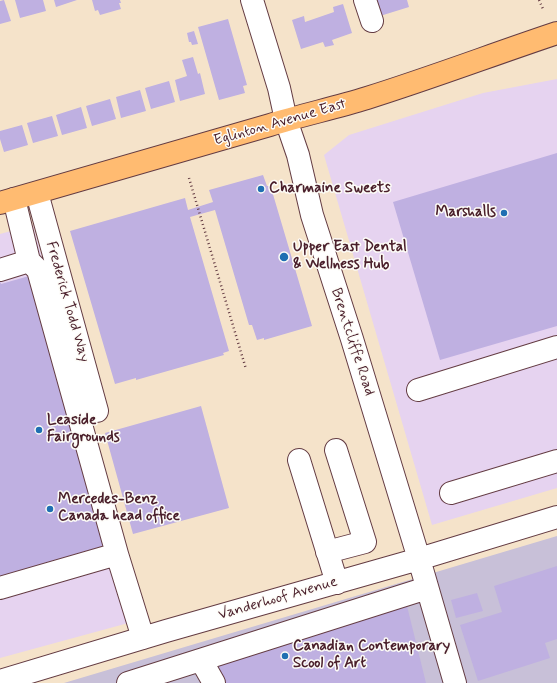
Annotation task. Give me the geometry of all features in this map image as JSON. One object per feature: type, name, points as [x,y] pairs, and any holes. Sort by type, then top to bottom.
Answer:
[{"type":"main road","name":"Eglinton Avenue East","points":[[7,201],[366,98],[557,32]]},
{"type":"street","name":"Brentcliffe Road","points":[[252,0],[279,88],[286,120],[298,155],[312,215],[352,339],[455,683]]},
{"type":"street","points":[[365,0],[372,21]]},
{"type":"street","name":"Frederick Todd Way","points":[[37,193],[97,411]]},
{"type":"street","points":[[7,201],[29,261],[38,270],[117,554],[143,638]]},
{"type":"street","points":[[0,270],[29,261]]},
{"type":"street","points":[[418,390],[557,347]]},
{"type":"street","points":[[327,552],[364,542],[336,450]]},
{"type":"street","points":[[300,460],[337,583]]},
{"type":"street","points":[[451,494],[557,461]]},
{"type":"street","name":"Vanderhoof Avenue","points":[[0,680],[38,677],[143,638],[557,518]]},
{"type":"street","points":[[0,588],[117,554]]},
{"type":"street","points":[[128,683],[427,588]]},
{"type":"street","points":[[201,660],[214,683]]},
{"type":"path","points":[[539,0],[542,9]]},
{"type":"path","points":[[189,178],[246,369]]},
{"type":"shaded area","points":[[557,79],[557,488],[432,525],[324,155],[349,135],[483,93]]},
{"type":"shaded area","points":[[33,225],[143,619],[0,658],[0,234]]},
{"type":"shaded area","points":[[557,536],[557,683],[64,683]]},
{"type":"building","points":[[4,0],[11,21],[0,24],[0,1]]},
{"type":"building","points":[[15,0],[43,0],[46,11],[20,18]]},
{"type":"building","points":[[54,0],[77,0],[56,7]]},
{"type":"building","points":[[92,0],[120,0],[121,3],[119,3],[121,9],[100,15],[98,10],[95,11]]},
{"type":"building","points":[[376,0],[407,0],[409,7],[380,16]]},
{"type":"building","points":[[343,4],[352,33],[332,40],[334,45],[325,47],[323,42],[301,49],[292,20],[304,16],[305,22],[334,12],[333,7]]},
{"type":"building","points":[[228,19],[247,85],[243,86],[245,93],[219,100],[198,27]]},
{"type":"building","points":[[194,31],[198,44],[192,45],[191,42],[189,42],[187,33]]},
{"type":"building","points":[[193,57],[198,74],[200,73],[205,94],[180,101],[175,80],[187,76],[182,60]]},
{"type":"building","points":[[169,81],[175,102],[151,109],[145,88]]},
{"type":"building","points":[[140,90],[146,111],[121,118],[116,97]]},
{"type":"building","points":[[110,99],[116,119],[92,126],[86,106]]},
{"type":"building","points":[[81,107],[87,128],[62,135],[56,115]]},
{"type":"building","points":[[52,116],[58,136],[33,143],[27,123]]},
{"type":"building","points":[[22,125],[28,145],[4,152],[0,139],[0,131]]},
{"type":"building","points":[[557,153],[557,326],[440,360],[393,202]]},
{"type":"building","points":[[263,175],[267,186],[269,186],[270,191],[272,191],[312,326],[264,340],[264,338],[257,340],[252,325],[249,325],[215,210],[190,217],[229,351],[223,353],[224,355],[136,380],[136,378],[115,384],[70,231],[185,198],[188,210],[213,202],[209,190]]},
{"type":"building","name":"Leaside Fairgrounds","points":[[29,276],[59,387],[65,384],[110,544],[0,576],[0,281],[1,284]]},
{"type":"building","points":[[201,406],[229,508],[133,534],[105,433]]},
{"type":"building","points":[[557,566],[557,639],[545,643],[550,658],[478,681],[460,625],[502,612],[494,586]]},
{"type":"building","points":[[477,593],[483,611],[456,618],[451,600]]},
{"type":"building","points":[[407,606],[426,683],[224,683],[213,663]]},
{"type":"place","name":"Charmaine Sweets","points":[[261,189]]},
{"type":"place","name":"Marshalls","points":[[504,213]]},
{"type":"place","name":"Upper East Dental & Wellness Hub","points":[[284,257]]},
{"type":"place","name":"Leaside Fairgrounds","points":[[39,430]]},
{"type":"place","name":"Mercedes-Benz Canada head office","points":[[50,509]]},
{"type":"place","name":"Canadian Contemporary Scool of Art","points":[[285,656]]}]
